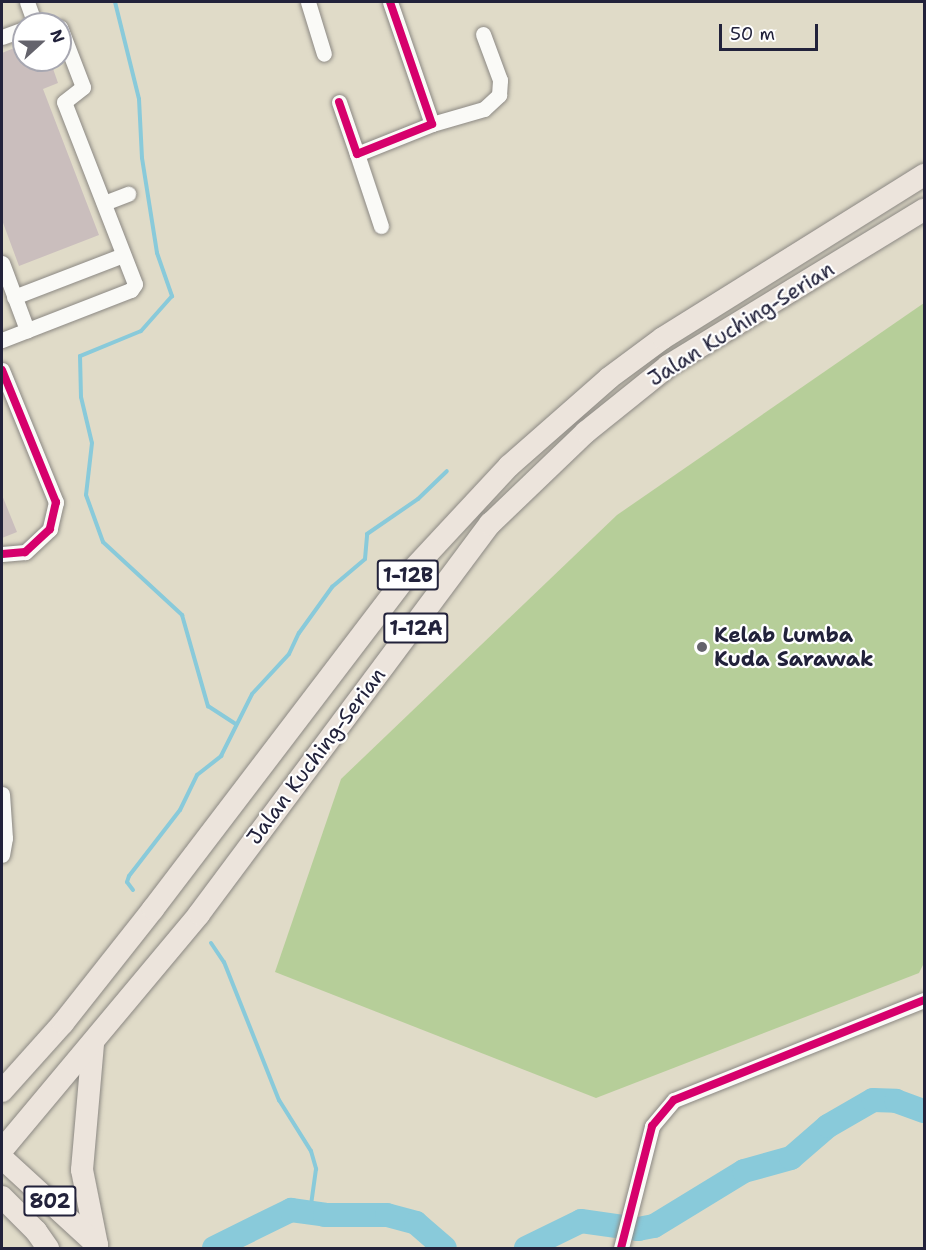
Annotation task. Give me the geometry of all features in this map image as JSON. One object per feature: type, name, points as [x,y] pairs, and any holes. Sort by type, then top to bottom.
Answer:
[{"type":"highway","name":"Jalan Kuching-Serian","points":[[3,1088],[63,1023],[153,909],[404,579],[509,466],[600,384],[663,338],[924,175]]},
{"type":"highway","name":"Jalan Kuching-Serian","points":[[2,1150],[93,1044],[199,914],[490,524],[543,471],[668,366],[924,210]]},
{"type":"highway","points":[[93,1044],[82,1170],[98,1247]]},
{"type":"highway","name":"802","points":[[2,1158],[98,1247]]},
{"type":"highway","name":"802","points":[[8,1203],[28,1248]]},
{"type":"highway","name":"802","points":[[8,1203],[48,1248]]},
{"type":"street","points":[[308,2],[324,54]]},
{"type":"street","points":[[390,2],[432,124]]},
{"type":"street","points":[[357,154],[432,124],[484,109],[499,95],[500,80],[483,34]]},
{"type":"street","points":[[2,340],[131,290],[135,284],[64,102],[80,93],[83,87],[72,59]]},
{"type":"street","points":[[339,102],[381,226]]},
{"type":"street","points":[[104,203],[128,194]]},
{"type":"street","points":[[14,297],[123,255]]},
{"type":"street","points":[[2,263],[27,330]]},
{"type":"street","points":[[2,370],[56,502],[50,529],[25,552],[2,554]]},
{"type":"street","points":[[2,790],[5,838],[2,855]]},
{"type":"street","points":[[621,1248],[652,1126],[674,1100],[924,1000]]},
{"type":"green space","name":"Kelab Lumba Kuda Sarawak","points":[[924,303],[924,963],[919,973],[596,1098],[275,972],[341,779],[617,515]]},
{"type":"building","points":[[12,49],[12,72],[54,72],[58,83],[43,89],[99,235],[19,266],[2,220],[2,53]]},
{"type":"building","points":[[2,495],[17,532],[2,538]]},
{"type":"waterway","points":[[115,2],[139,99],[142,158],[157,253],[172,296],[141,331],[80,356],[81,397],[92,443],[86,495],[103,542],[182,615],[208,706],[236,724]]},
{"type":"waterway","points":[[133,890],[127,882],[129,876],[180,810],[197,775],[221,756],[252,694],[289,654],[299,633],[332,587],[365,559],[367,534],[418,499],[447,471]]},
{"type":"waterway","points":[[211,943],[224,962],[279,1100],[311,1151],[316,1169],[310,1212]]},
{"type":"waterway","points":[[526,1248],[581,1221],[638,1229],[654,1226],[744,1171],[791,1158],[828,1126],[873,1100],[896,1101],[924,1111]]},
{"type":"waterway","points":[[214,1248],[291,1210],[325,1215],[387,1215],[416,1223],[445,1248]]},
{"type":"cycle path","points":[[339,102],[357,154],[432,124],[390,2]]},
{"type":"cycle path","points":[[2,370],[56,502],[50,529],[25,552],[2,554]]},
{"type":"cycle path","points":[[621,1248],[652,1126],[674,1100],[924,1000]]},
{"type":"place","name":"Kelab Lumba Kuda Sarawak","points":[[702,647]]}]
